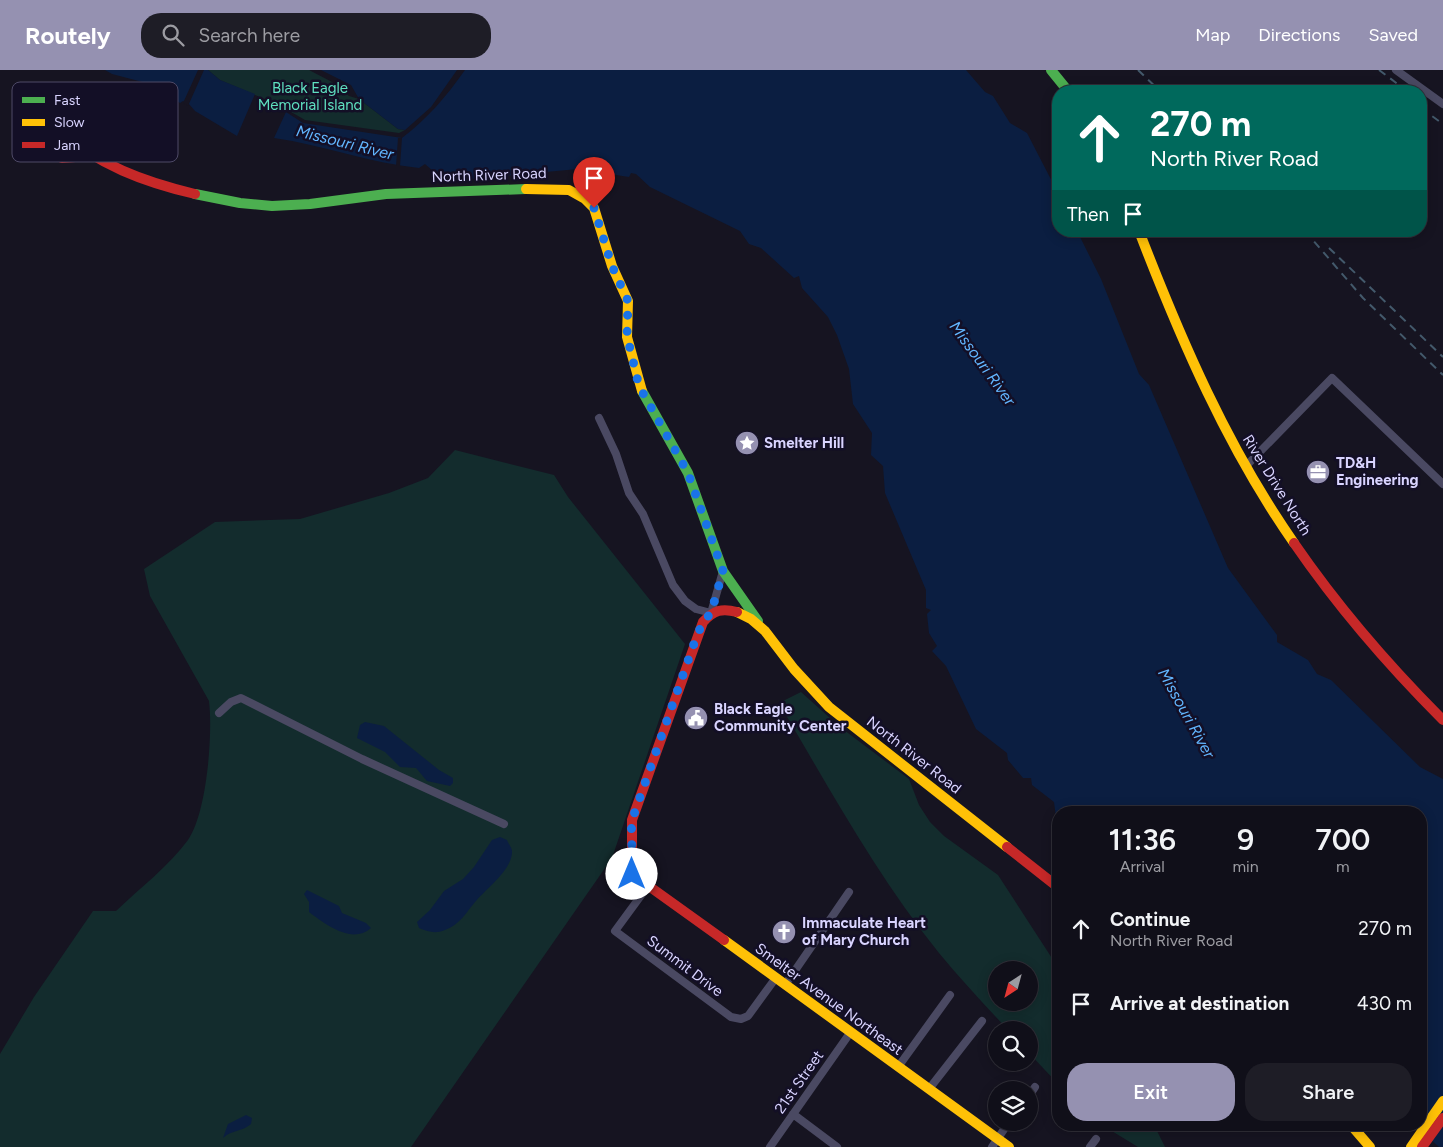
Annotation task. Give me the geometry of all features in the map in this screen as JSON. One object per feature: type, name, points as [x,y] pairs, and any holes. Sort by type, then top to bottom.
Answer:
[{"type":"street","points":[[1051,70],[1063,85]]},
{"type":"street","points":[[1396,70],[1417,85]]},
{"type":"street","points":[[1427,92],[1443,104]]},
{"type":"street","name":"North River Road","points":[[103,162],[162,185],[200,196],[248,205],[299,206],[386,194],[557,188],[569,190],[585,199],[594,208],[612,266],[628,301],[627,336],[639,386],[688,473],[723,571],[794,669],[829,707],[1052,882]]},
{"type":"street","name":"River Drive North","points":[[1141,237],[1161,291],[1211,402],[1246,466],[1297,546],[1353,620],[1411,688],[1443,720]]},
{"type":"street","points":[[1246,466],[1332,378],[1443,484]]},
{"type":"street","points":[[599,418],[616,454],[630,493],[643,514],[673,585],[686,601],[696,608],[711,613],[723,571]]},
{"type":"street","name":"North River Road","points":[[711,613],[721,609],[736,611],[751,619],[765,631]]},
{"type":"street","name":"Smelter Avenue Northeast","points":[[711,613],[703,622],[696,638],[632,820],[631,846],[634,861],[632,874],[898,1067],[995,1143],[1009,1147]]},
{"type":"street","points":[[220,713],[231,702],[241,698],[362,760],[504,824]]},
{"type":"street","name":"Summit Drive","points":[[648,886],[615,931],[731,1017],[741,1019],[748,1016],[775,978]]},
{"type":"street","points":[[785,985],[849,892]]},
{"type":"street","points":[[898,1067],[950,995]]},
{"type":"street","points":[[929,1090],[982,1021]]},
{"type":"street","name":"21st Street","points":[[770,1147],[850,1032]]},
{"type":"street","points":[[1427,1124],[1443,1101]]},
{"type":"street","points":[[793,1114],[826,1144],[837,1147]]},
{"type":"street","points":[[1422,1147],[1443,1118]]},
{"type":"street","points":[[995,1143],[1004,1131]]},
{"type":"street","points":[[1356,1131],[1370,1147]]},
{"type":"street","points":[[1411,1147],[1422,1131]]},
{"type":"street","points":[[1090,1147],[1096,1139]]},
{"type":"green space","name":"Black Eagle Memorial Island","points":[[208,70],[309,70],[332,82],[349,96],[359,99],[398,129],[405,130],[399,133],[305,120],[279,105],[220,80]]},
{"type":"green space","points":[[455,450],[554,475],[568,497],[685,644],[612,858],[411,1147],[0,1147],[0,1054],[34,997],[93,911],[116,911],[154,877],[188,840],[195,828],[200,811],[209,752],[209,701],[150,596],[144,569],[215,522],[300,519],[389,493],[428,478]]},
{"type":"green space","points":[[801,692],[840,727],[909,779],[919,805],[930,822],[944,836],[998,875],[1052,958],[1052,1078],[1038,1063],[1038,1021],[1000,1021],[991,1011],[1038,1011],[1038,961],[988,961],[988,1008],[916,924],[854,831],[779,703]]},
{"type":"green space","points":[[1112,1131],[1157,1131],[1165,1147],[1138,1147]]},
{"type":"water","points":[[105,70],[208,70],[220,80],[255,94],[237,136],[195,111],[189,104],[183,101],[180,103],[178,102],[178,82],[143,82],[112,74]]},
{"type":"water","points":[[321,70],[457,70],[431,107],[405,130],[398,129],[359,99],[351,85]]},
{"type":"water","name":"Missouri River","points":[[465,70],[966,70],[985,92],[993,96],[1010,123],[1027,133],[1052,181],[1052,237],[1080,237],[1101,279],[1139,374],[1149,385],[1228,568],[1277,635],[1277,642],[1308,660],[1317,674],[1331,680],[1420,767],[1443,779],[1443,1147],[1439,1147],[1422,1131],[1427,1131],[1427,806],[1055,806],[1054,802],[1032,785],[1031,778],[1023,778],[1008,760],[1007,753],[976,729],[946,666],[932,651],[937,646],[929,633],[927,614],[931,610],[926,608],[926,590],[885,493],[883,466],[871,455],[872,433],[853,404],[849,369],[837,335],[828,317],[802,288],[799,276],[794,278],[761,248],[749,244],[740,231],[650,187],[636,174],[631,173],[629,177],[578,169],[470,179],[433,177],[433,171],[425,164],[419,168],[401,166],[274,138],[286,112],[303,123],[402,138],[436,107]]},
{"type":"water","points":[[365,722],[384,726],[439,770],[453,778],[453,783],[450,786],[427,781],[416,768],[400,767],[385,752],[357,738],[360,725]]},
{"type":"water","points":[[500,837],[507,840],[512,851],[511,858],[504,872],[459,921],[451,927],[435,932],[419,928],[417,922],[430,910],[444,891],[463,879],[474,867],[492,840]]},
{"type":"water","points":[[307,890],[339,906],[342,913],[366,923],[371,928],[364,933],[347,934],[331,927],[309,912],[309,902],[304,894]]},
{"type":"water","points":[[246,1115],[252,1118],[251,1124],[223,1138],[228,1124]]},
{"type":"pier","points":[[198,70],[204,70],[188,106],[183,103]]},
{"type":"pier","points":[[398,138],[402,138],[400,166],[396,166]]},
{"type":"railway","points":[[1138,70],[1154,85]]},
{"type":"railway","points":[[1379,70],[1399,85]]},
{"type":"railway","points":[[1427,112],[1443,124]]},
{"type":"railway","points":[[1310,237],[1363,298],[1443,375]]},
{"type":"railway","points":[[1329,248],[1443,357]]},
{"type":"traffic: fast","points":[[1051,70],[1063,85]]},
{"type":"traffic: fast","points":[[195,194],[240,203],[272,206],[310,204],[386,194],[526,189]]},
{"type":"traffic: fast","points":[[642,391],[688,473],[723,571],[758,621]]},
{"type":"traffic: slow","points":[[526,189],[569,190],[585,199],[594,208],[612,266],[628,301],[627,337],[642,391]]},
{"type":"traffic: slow","points":[[1141,237],[1207,392],[1247,469],[1294,543]]},
{"type":"traffic: slow","points":[[737,612],[751,619],[765,631],[794,669],[829,707],[1007,847]]},
{"type":"traffic: slow","points":[[724,940],[1009,1147]]},
{"type":"traffic: slow","points":[[1427,1124],[1443,1101]]},
{"type":"traffic: slow","points":[[1356,1131],[1370,1147]]},
{"type":"traffic: slow","points":[[1411,1147],[1422,1131]]},
{"type":"traffic: jam","points":[[106,162],[140,178],[195,194]]},
{"type":"traffic: jam","points":[[1294,543],[1364,635],[1443,720]]},
{"type":"traffic: jam","points":[[724,940],[632,874],[632,820],[703,622],[719,611],[737,612]]},
{"type":"traffic: jam","points":[[1007,847],[1052,882]]},
{"type":"traffic: jam","points":[[1422,1147],[1443,1118]]},
{"type":"place","name":"Smelter Hill","points":[[747,443]]},
{"type":"place","name":"TD&H Engineering","points":[[1318,472]]},
{"type":"place","name":"Black Eagle Community Center","points":[[696,718]]},
{"type":"place","name":"Immaculate Heart of Mary Church","points":[[784,932]]},
{"type":"route","points":[[594,208],[600,222],[612,266],[628,301],[627,336],[632,365],[639,386],[688,473],[723,571],[711,613],[703,622],[696,638],[632,820],[631,846],[634,861],[632,874]]}]
